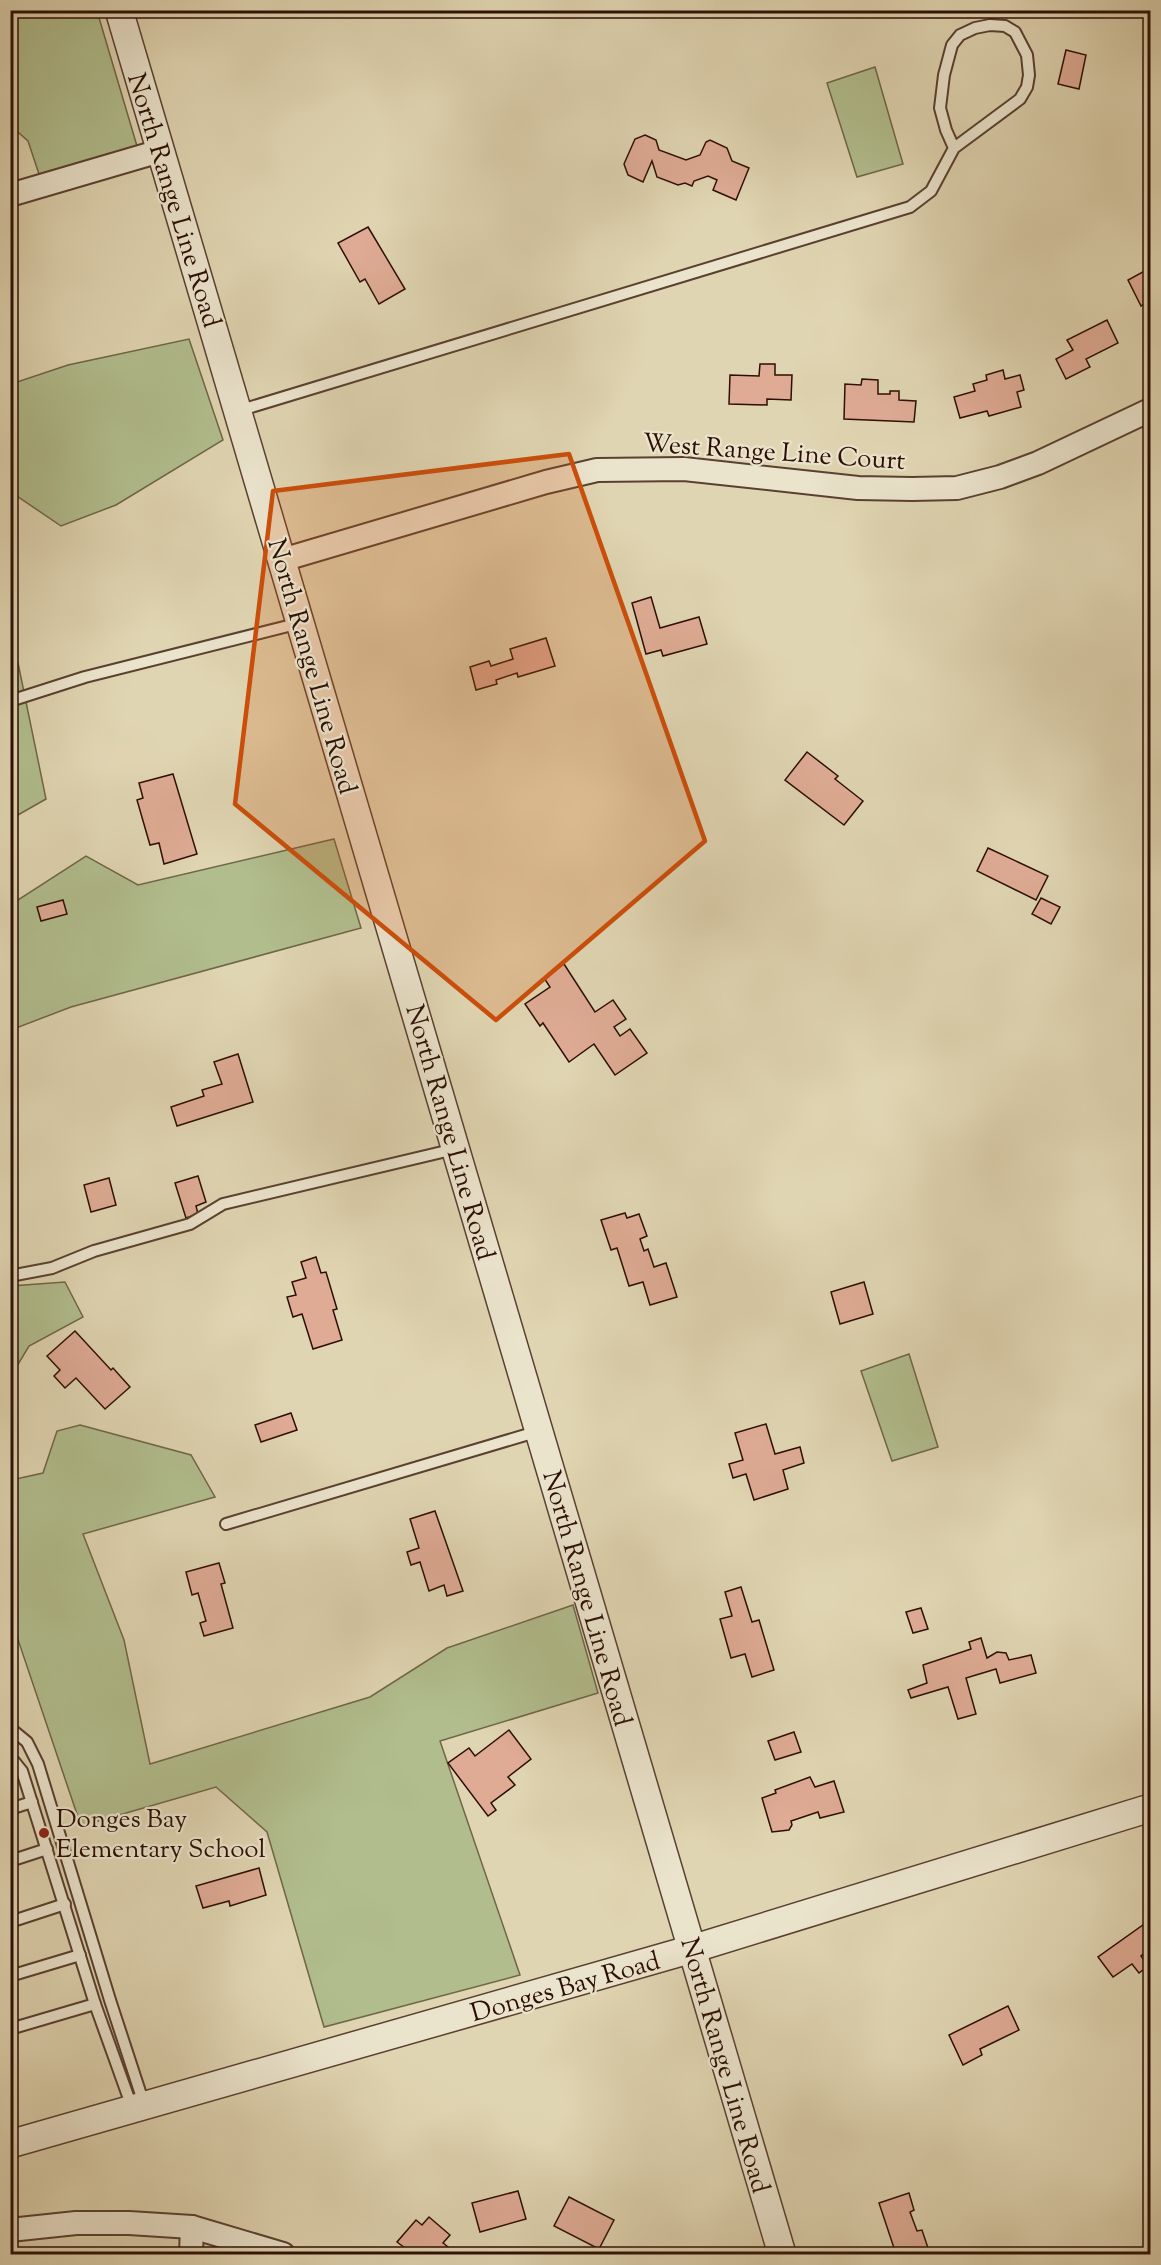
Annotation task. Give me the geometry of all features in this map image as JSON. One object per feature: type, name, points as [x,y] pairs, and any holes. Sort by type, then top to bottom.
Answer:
[{"type":"street","name":"North Range Line Road","points":[[119,10],[782,2254]]},
{"type":"street","points":[[10,195],[160,151]]},
{"type":"street","name":"West Range Line Court","points":[[282,560],[546,482],[597,470],[684,469],[858,488],[957,488],[1000,477],[1038,463],[1150,410]]},
{"type":"street","name":"Donges Bay Road","points":[[10,2144],[139,2109],[692,1949],[1150,1808]]},
{"type":"street","points":[[10,2230],[97,2223],[192,2227],[283,2254]]},
{"type":"street","points":[[191,2254],[192,2227]]},
{"type":"lane","points":[[238,411],[910,207],[931,191],[954,148],[1020,99],[1027,87],[1029,75],[1027,55],[1015,32],[1005,26],[990,25],[975,28],[960,35],[952,45],[944,75],[940,108],[954,148]]},
{"type":"lane","points":[[10,702],[85,677],[300,623]]},
{"type":"lane","points":[[10,1276],[52,1268],[94,1251],[190,1224],[223,1204],[455,1149]]},
{"type":"lane","points":[[226,1524],[539,1431]]},
{"type":"lane","points":[[10,1728],[27,1742],[38,1764],[139,2109]]},
{"type":"lane","points":[[10,1760],[14,1761],[22,1771],[95,2004],[139,2109]]},
{"type":"lane","points":[[10,1809],[33,1802]]},
{"type":"lane","points":[[10,1861],[47,1849]]},
{"type":"lane","points":[[10,1922],[64,1904]]},
{"type":"lane","points":[[10,1976],[80,1955]]},
{"type":"lane","points":[[10,2030],[95,2004]]},
{"type":"highlighted area","points":[[569,454],[705,841],[496,1020],[235,804],[273,491]]},
{"type":"green space","points":[[11,11],[97,11],[137,146],[39,174],[28,141],[11,126]]},
{"type":"green space","points":[[875,67],[903,164],[857,177],[827,83]]},
{"type":"green space","points":[[189,339],[223,440],[116,505],[61,526],[11,492],[11,384],[68,365]]},
{"type":"green space","points":[[18,663],[46,799],[11,819],[10,665]]},
{"type":"green space","points":[[334,839],[361,928],[71,1007],[11,1030],[10,894],[15,902],[86,856],[138,885]]},
{"type":"green space","points":[[65,1282],[83,1317],[29,1346],[11,1376],[11,1286]]},
{"type":"green space","points":[[909,1354],[938,1447],[892,1461],[861,1371]]},
{"type":"green space","points":[[80,1425],[191,1455],[215,1497],[83,1534],[124,1640],[150,1764],[370,1697],[447,1648],[573,1605],[598,1693],[440,1741],[520,1975],[324,2027],[267,1832],[216,1787],[81,1826],[11,1619],[11,1480],[43,1473],[57,1431]]},
{"type":"building","points":[[1066,50],[1086,55],[1079,89],[1058,84]]},
{"type":"building","points":[[645,135],[656,140],[659,150],[686,160],[700,155],[706,142],[710,140],[727,148],[732,161],[749,168],[736,200],[713,190],[717,180],[708,176],[694,181],[692,186],[685,183],[678,185],[657,177],[652,161],[643,182],[628,175],[624,164],[635,139]]},
{"type":"building","points":[[368,227],[405,289],[379,304],[365,279],[360,282],[338,243]]},
{"type":"building","points":[[1150,268],[1150,301],[1141,306],[1128,280]]},
{"type":"building","points":[[1107,320],[1118,343],[1086,359],[1090,367],[1066,379],[1056,359],[1073,350],[1067,340]]},
{"type":"building","points":[[760,364],[775,364],[775,375],[792,375],[791,400],[767,399],[767,405],[729,404],[730,375],[759,376]]},
{"type":"building","points":[[1003,370],[1005,379],[1020,375],[1024,390],[1017,392],[1021,407],[989,416],[987,411],[960,418],[954,397],[975,391],[973,384],[987,380],[986,375]]},
{"type":"building","points":[[862,379],[878,380],[878,394],[899,391],[899,400],[916,401],[914,422],[844,419],[845,384],[861,385]]},
{"type":"building","points":[[651,597],[660,628],[699,617],[707,644],[663,656],[661,650],[646,654],[632,603]]},
{"type":"building","points":[[546,638],[555,666],[518,677],[517,673],[496,680],[497,684],[476,690],[470,667],[489,661],[491,666],[513,659],[510,649]]},
{"type":"building","points":[[807,752],[838,776],[835,779],[863,801],[844,825],[785,780]]},
{"type":"building","points":[[173,774],[197,854],[164,864],[159,843],[150,845],[137,800],[143,798],[139,783]]},
{"type":"building","points":[[988,848],[1048,876],[1036,900],[977,871]]},
{"type":"building","points":[[1041,898],[1060,907],[1051,924],[1032,914]]},
{"type":"building","points":[[63,900],[67,914],[41,921],[37,907]]},
{"type":"building","points":[[564,964],[595,1012],[613,1000],[626,1019],[614,1027],[620,1036],[630,1029],[647,1053],[615,1075],[594,1044],[569,1062],[543,1023],[540,1026],[525,1004],[550,987],[544,978]]},
{"type":"building","points":[[238,1054],[253,1102],[177,1126],[171,1107],[204,1096],[202,1090],[222,1084],[214,1062]]},
{"type":"building","points":[[198,1176],[206,1202],[196,1206],[198,1214],[186,1218],[175,1183]]},
{"type":"building","points":[[109,1178],[116,1205],[91,1212],[84,1185]]},
{"type":"building","points":[[625,1213],[627,1218],[639,1214],[647,1236],[640,1239],[644,1251],[648,1249],[654,1267],[666,1263],[677,1297],[650,1305],[643,1282],[629,1286],[617,1248],[611,1250],[601,1220]]},
{"type":"building","points":[[316,1257],[321,1273],[326,1272],[337,1309],[333,1310],[342,1340],[313,1349],[302,1314],[293,1317],[287,1297],[296,1295],[292,1282],[306,1278],[301,1262]]},
{"type":"building","points":[[864,1282],[873,1314],[840,1324],[831,1292]]},
{"type":"building","points":[[75,1331],[130,1387],[105,1409],[76,1378],[65,1388],[54,1376],[60,1370],[47,1356]]},
{"type":"building","points":[[291,1413],[297,1430],[261,1442],[255,1425]]},
{"type":"building","points":[[766,1424],[775,1454],[800,1447],[804,1463],[783,1470],[788,1489],[754,1500],[746,1474],[733,1478],[729,1464],[743,1460],[735,1433]]},
{"type":"building","points":[[435,1511],[463,1591],[447,1596],[444,1585],[429,1591],[420,1562],[411,1565],[407,1552],[419,1548],[410,1519]]},
{"type":"building","points":[[219,1563],[225,1583],[221,1584],[233,1628],[204,1636],[200,1623],[206,1621],[198,1593],[192,1595],[186,1572]]},
{"type":"building","points":[[741,1587],[752,1622],[759,1620],[774,1670],[752,1677],[745,1654],[731,1658],[720,1619],[732,1616],[725,1592]]},
{"type":"building","points":[[921,1608],[928,1629],[913,1633],[906,1612]]},
{"type":"building","points":[[981,1638],[987,1658],[997,1652],[1006,1653],[1009,1660],[1031,1655],[1036,1673],[1000,1683],[996,1669],[966,1678],[976,1714],[958,1719],[948,1687],[911,1698],[908,1690],[927,1683],[923,1665],[971,1649],[969,1642]]},
{"type":"building","points":[[509,1730],[531,1759],[508,1777],[515,1785],[491,1803],[496,1810],[488,1816],[448,1763],[469,1748],[475,1756]]},
{"type":"building","points":[[794,1732],[801,1752],[775,1760],[768,1741]]},
{"type":"building","points":[[810,1777],[815,1787],[834,1781],[844,1812],[820,1818],[818,1812],[791,1821],[792,1825],[789,1830],[772,1832],[762,1798],[776,1793],[775,1790]]},
{"type":"building","points":[[259,1868],[266,1895],[230,1906],[229,1901],[203,1908],[196,1886]]},
{"type":"building","points":[[1150,1920],[1150,1949],[1141,1956],[1148,1966],[1139,1973],[1132,1964],[1113,1977],[1098,1957]]},
{"type":"building","points":[[1008,2006],[1019,2030],[980,2049],[982,2055],[963,2065],[949,2035]]},
{"type":"building","points":[[518,2191],[526,2219],[480,2232],[472,2203]]},
{"type":"building","points":[[909,2193],[914,2210],[910,2212],[917,2231],[922,2230],[930,2254],[896,2254],[879,2203]]},
{"type":"building","points":[[569,2197],[614,2220],[599,2249],[554,2226]]},
{"type":"building","points":[[429,2217],[450,2235],[443,2243],[457,2254],[413,2254],[397,2242],[416,2220],[422,2225]]},
{"type":"place","name":"Donges Bay Elementary School","points":[[44,1833]]}]
